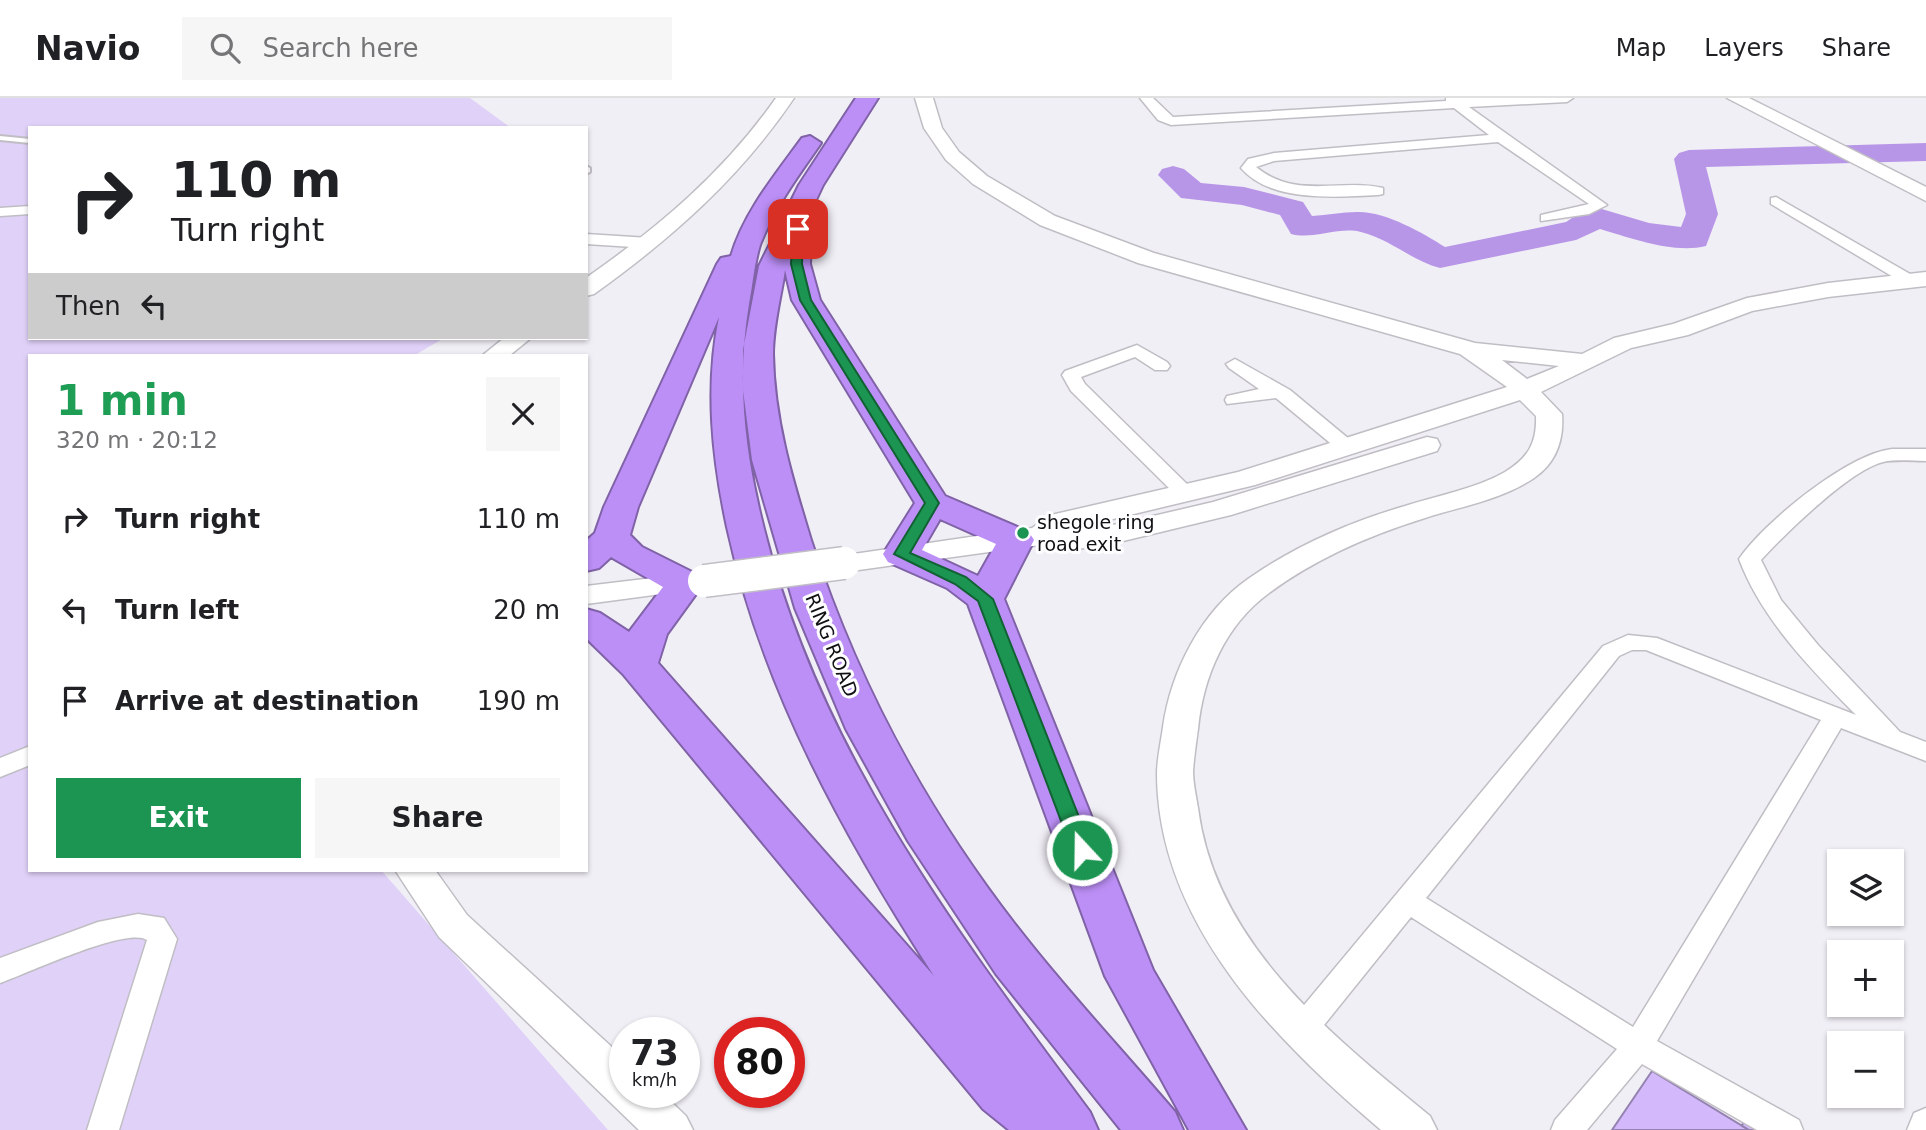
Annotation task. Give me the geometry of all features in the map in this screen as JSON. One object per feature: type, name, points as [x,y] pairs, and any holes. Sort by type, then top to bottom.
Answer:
[{"type":"highway","points":[[637,665],[648,633],[694,582],[629,555],[599,549],[621,506],[728,266],[747,244],[775,195],[841,98]]},
{"type":"highway","name":"RING ROAD","points":[[867,98],[811,185],[772,266],[758,350],[758,377],[769,460],[814,608],[867,729],[924,829],[1014,960],[1155,1130]]},
{"type":"highway","points":[[800,212],[797,264],[806,300],[932,503],[1028,538],[985,599]]},
{"type":"highway","points":[[747,244],[724,376],[728,437],[746,544],[771,630],[823,751],[863,822],[929,929],[1070,1130]]},
{"type":"highway","points":[[932,503],[901,554],[960,580],[985,599],[1130,976],[1218,1130]]},
{"type":"highway","points":[[588,622],[609,635],[637,665],[1002,1092],[1050,1130]]},
{"type":"main road","points":[[588,288],[649,243],[717,184],[765,130],[785,98]]},
{"type":"main road","points":[[924,98],[926,111],[936,131],[960,161],[998,192],[1059,226],[1146,258],[1469,349],[1587,362]]},
{"type":"main road","points":[[1736,98],[1926,195]]},
{"type":"main road","points":[[1028,538],[1061,521],[1186,494],[1535,398],[1587,362],[1639,337],[1680,330],[1747,305],[1918,280]]},
{"type":"main road","points":[[588,595],[1028,538],[1078,540],[1221,509],[1359,468],[1664,347],[1680,330]]},
{"type":"main road","points":[[496,354],[516,340]]},
{"type":"main road","points":[[1414,1130],[1301,1031],[1266,994],[1230,947],[1201,894],[1183,836],[1175,794],[1175,739],[1194,673],[1214,635],[1228,615],[1254,589],[1310,553],[1398,518],[1487,489],[1529,469],[1545,450],[1549,414],[1535,398],[1497,366],[1469,349]]},
{"type":"main road","points":[[415,872],[453,926],[609,1072]]},
{"type":"main road","points":[[647,1108],[670,1130]]},
{"type":"street","points":[[1146,98],[1166,120],[1171,121],[1452,101],[1567,98]]},
{"type":"street","points":[[1353,98],[1364,108]]},
{"type":"street","points":[[1452,101],[1501,138],[1600,205],[1589,210],[1546,218]]},
{"type":"street","points":[[1378,191],[1318,191],[1288,187],[1266,180],[1248,168],[1253,162],[1274,157],[1501,138]]},
{"type":"street","points":[[1776,201],[1918,280]]},
{"type":"street","points":[[0,212],[28,210]]},
{"type":"street","points":[[588,239],[649,243]]},
{"type":"street","points":[[1161,366],[1137,350],[1071,375],[1077,387],[1186,494]]},
{"type":"street","points":[[1236,364],[1274,391],[1283,394],[1348,448]]},
{"type":"street","points":[[1234,401],[1274,391]]},
{"type":"street","points":[[1892,738],[1847,691],[1775,607],[1755,579],[1750,559],[1763,544],[1872,459],[1893,455],[1926,455]]},
{"type":"street","points":[[1301,1031],[1611,651],[1628,642],[1649,643],[1926,752]]},
{"type":"street","points":[[1567,1130],[1638,1046],[1836,716]]},
{"type":"street","points":[[0,768],[28,756]]},
{"type":"street","points":[[1406,900],[1638,1046],[1787,1130]]},
{"type":"street","points":[[0,971],[109,930],[137,923],[154,926],[162,939],[103,1130]]},
{"type":"street","points":[[1923,1130],[1926,1123]]},
{"type":"lane","points":[[0,138],[28,141]]},
{"type":"shaded area","points":[[0,98],[470,98],[508,126],[28,126],[28,340],[441,340],[417,354],[28,354],[28,872],[383,872],[608,1130],[0,1130]]},
{"type":"building","points":[[1652,1071],[1749,1130],[1612,1130]]},
{"type":"building","points":[[1745,1117],[1773,1130],[1749,1130],[1742,1126]]},
{"type":"waterway","points":[[1173,175],[1192,191],[1244,196],[1292,209],[1302,227],[1360,221],[1405,236],[1440,258],[1576,230],[1595,217],[1646,232],[1694,239],[1702,214],[1689,159],[1926,152]]},
{"type":"place","name":"shegole ring road exit","points":[[1023,533]]},
{"type":"route","points":[[798,229],[796,246],[799,284],[806,300],[932,503],[917,533],[901,554],[960,580],[985,599],[1082,850]]}]
